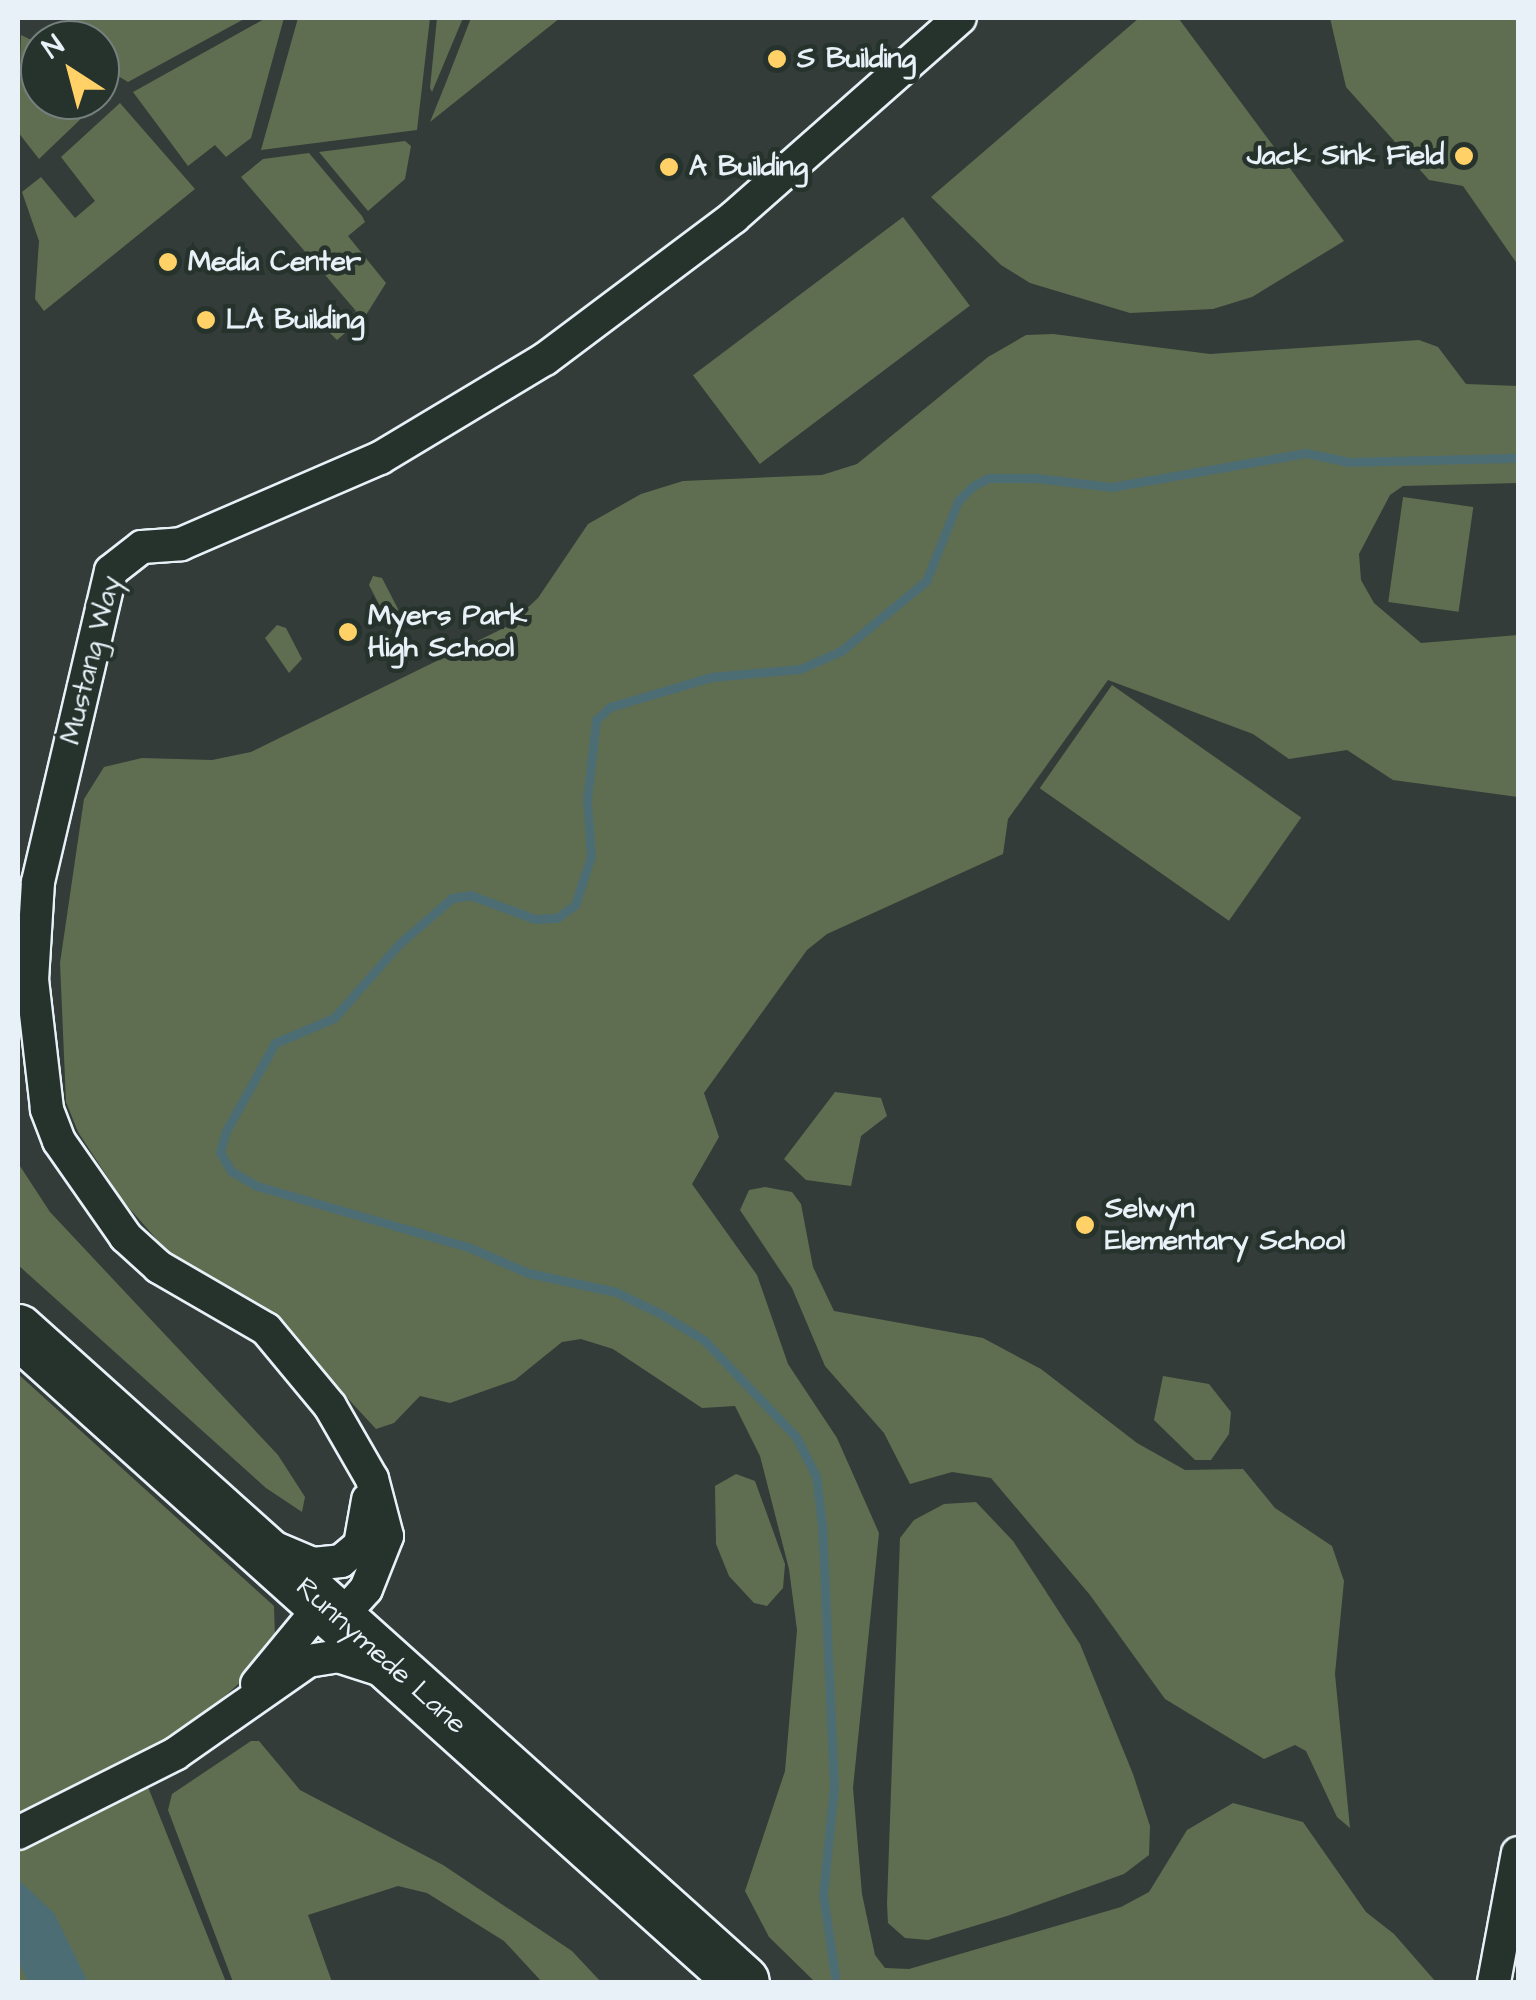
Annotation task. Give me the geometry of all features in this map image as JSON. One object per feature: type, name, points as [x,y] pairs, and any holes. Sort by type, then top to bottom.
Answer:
[{"type":"main road","name":"Runnymede Lane","points":[[18,1331],[743,1982]]},
{"type":"street","name":"Mustang Way","points":[[249,1696],[331,1612],[366,1589],[387,1536],[384,1508],[361,1461],[299,1363],[266,1329],[159,1267],[126,1237],[59,1141],[47,1109],[32,980],[38,882],[111,571],[142,547],[181,544],[380,458],[526,371],[734,217],[960,18]]},
{"type":"street","points":[[248,1536],[314,1564],[348,1556],[360,1545],[367,1521],[361,1461]]},
{"type":"street","points":[[18,1833],[175,1754],[249,1696],[311,1660],[338,1656],[419,1691]]},
{"type":"street","points":[[1494,1982],[1518,1853]]},
{"type":"green space","points":[[246,18],[128,82],[120,77],[120,20],[73,20]]},
{"type":"green space","points":[[266,18],[284,18],[251,138],[226,157],[215,145],[188,166],[133,92]]},
{"type":"green space","points":[[298,18],[430,18],[417,130],[261,150]]},
{"type":"green space","points":[[437,18],[463,18],[432,92],[430,88]]},
{"type":"green space","points":[[471,18],[560,18],[430,122],[445,85]]},
{"type":"green space","points":[[1139,18],[1179,19],[1344,241],[1252,297],[1213,309],[1130,313],[1030,283],[1001,265],[931,197]]},
{"type":"green space","name":"Jack Sink Field","points":[[1330,18],[1518,18],[1518,265],[1463,186],[1429,180],[1346,87]]},
{"type":"green space","points":[[20,67],[20,120],[80,120],[39,159],[18,132]]},
{"type":"green space","points":[[120,103],[195,189],[44,311],[35,299],[39,241],[22,192],[41,177],[75,218],[95,201],[61,157],[101,120],[120,120]]},
{"type":"green space","points":[[405,141],[411,146],[405,179],[368,211],[319,152]]},
{"type":"green space","points":[[309,153],[362,216],[365,222],[348,236],[386,283],[366,315],[337,340],[330,333],[356,311],[241,177],[263,159]]},
{"type":"green space","points":[[903,217],[970,306],[760,464],[693,375]]},
{"type":"green space","points":[[1053,334],[1210,354],[1419,340],[1438,347],[1466,384],[1518,386],[1518,483],[1403,486],[1390,495],[1359,554],[1361,580],[1374,603],[1421,643],[1518,635],[1518,797],[1393,780],[1347,750],[1289,759],[1253,734],[1108,680],[1008,819],[1003,854],[827,934],[807,950],[704,1093],[719,1137],[692,1184],[757,1275],[788,1364],[837,1438],[879,1533],[853,1788],[862,1894],[875,1955],[885,1968],[909,1969],[1121,1907],[1149,1892],[1187,1830],[1233,1803],[1303,1822],[1366,1912],[1394,1934],[1436,1982],[815,1982],[769,1937],[745,1891],[785,1771],[797,1630],[789,1569],[760,1456],[735,1406],[702,1408],[613,1349],[581,1339],[562,1342],[515,1380],[450,1403],[420,1396],[394,1423],[376,1429],[267,1311],[166,1250],[123,1201],[78,1132],[66,1102],[60,963],[84,799],[104,767],[142,758],[212,760],[251,752],[508,626],[538,598],[588,524],[641,494],[683,481],[822,475],[857,464],[988,357],[1026,335]]},
{"type":"green space","points":[[1403,497],[1473,507],[1459,612],[1388,602]]},
{"type":"green space","points":[[373,576],[382,578],[398,609],[395,619],[385,616],[369,585]]},
{"type":"green space","points":[[277,625],[286,628],[302,659],[289,673],[265,638]]},
{"type":"green space","points":[[1112,685],[1301,817],[1229,921],[1040,788]]},
{"type":"green space","points":[[835,1092],[881,1098],[887,1116],[861,1136],[851,1186],[806,1180],[784,1159]]},
{"type":"green space","points":[[18,1163],[50,1212],[278,1455],[305,1497],[302,1512],[266,1488],[18,1265]]},
{"type":"green space","points":[[765,1187],[792,1192],[801,1204],[813,1267],[834,1311],[983,1338],[1041,1369],[1137,1443],[1185,1470],[1243,1469],[1275,1508],[1332,1546],[1344,1581],[1335,1674],[1350,1828],[1337,1817],[1306,1751],[1295,1745],[1264,1759],[1165,1699],[1090,1595],[991,1478],[952,1472],[910,1484],[884,1433],[825,1366],[792,1288],[740,1210],[749,1190]]},
{"type":"green space","points":[[18,1374],[274,1606],[275,1638],[243,1680],[198,1720],[136,1757],[226,1982],[18,1982]]},
{"type":"green space","points":[[1163,1376],[1209,1384],[1231,1412],[1229,1434],[1211,1460],[1195,1460],[1154,1420]]},
{"type":"green space","points":[[736,1474],[755,1481],[785,1564],[783,1588],[767,1606],[754,1603],[729,1576],[716,1544],[715,1486]]},
{"type":"green space","points":[[976,1502],[1013,1541],[1080,1644],[1133,1774],[1150,1826],[1149,1855],[1124,1874],[1007,1916],[928,1940],[905,1938],[888,1923],[887,1904],[900,1538],[914,1520],[944,1504]]},
{"type":"green space","points":[[251,1741],[259,1741],[300,1790],[443,1865],[572,1951],[601,1982],[542,1982],[504,1941],[427,1893],[398,1886],[308,1915],[332,1982],[233,1982],[168,1810],[172,1794]]},
{"type":"water","points":[[18,1879],[54,1913],[88,1982],[28,1982],[18,1960]]},
{"type":"waterway","points":[[835,1976],[823,1895],[834,1787],[822,1525],[816,1476],[796,1437],[704,1340],[659,1313],[616,1292],[528,1273],[468,1247],[257,1186],[231,1171],[220,1152],[226,1131],[275,1043],[334,1018],[399,944],[452,898],[470,895],[535,919],[557,918],[575,905],[591,856],[587,800],[596,720],[610,707],[711,677],[800,669],[841,651],[926,581],[958,501],[973,486],[989,478],[1036,478],[1111,487],[1306,453],[1349,462],[1518,458]]},
{"type":"place","name":"S Building","points":[[777,59]]},
{"type":"place","name":"Jack Sink Field","points":[[1464,156]]},
{"type":"place","name":"A Building","points":[[669,167]]},
{"type":"place","name":"Media Center","points":[[168,262]]},
{"type":"place","name":"LA Building","points":[[206,320]]},
{"type":"place","name":"Myers Park High School","points":[[348,632]]},
{"type":"place","name":"Selwyn Elementary School","points":[[1085,1225]]}]
